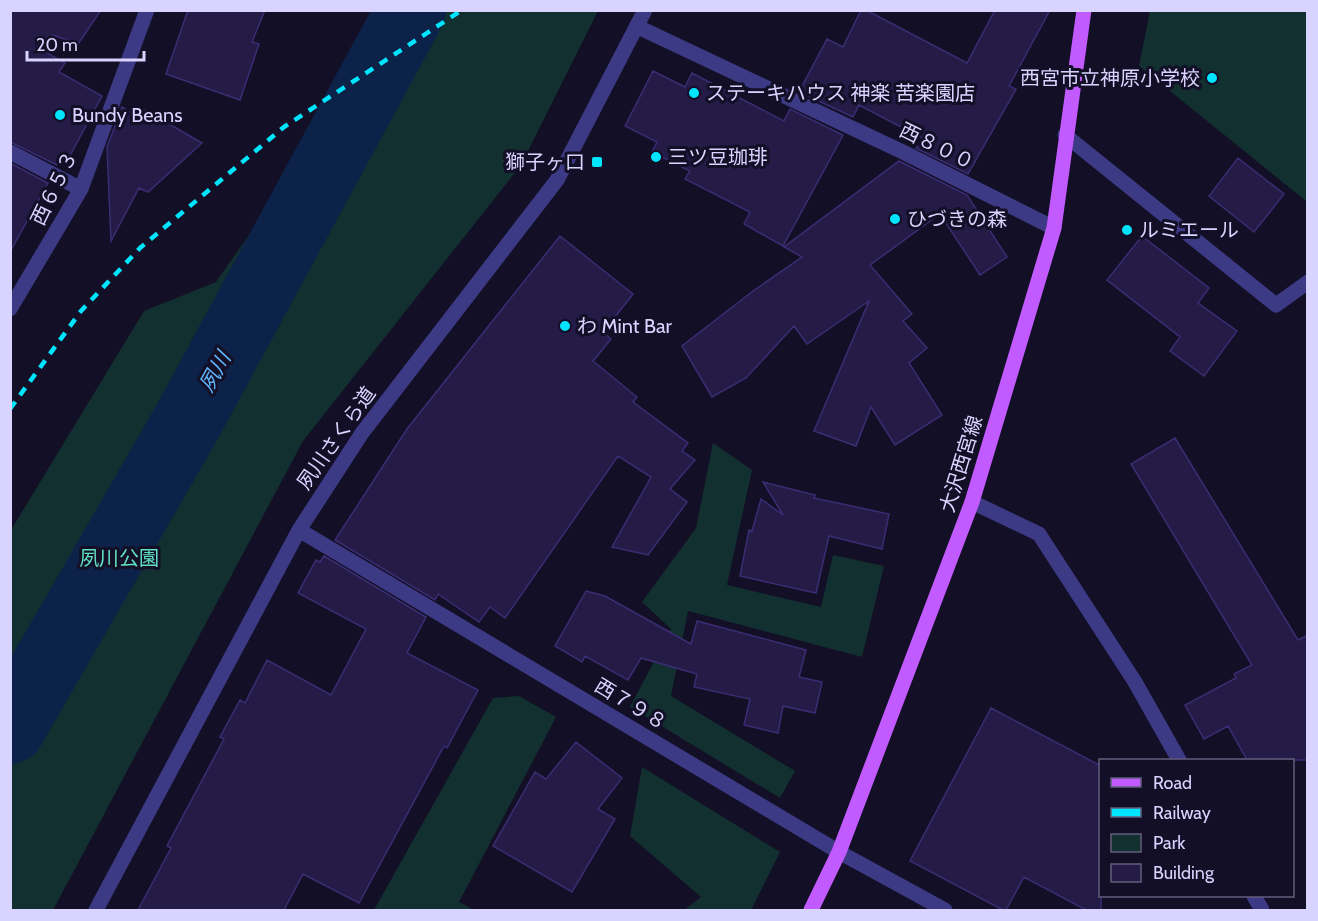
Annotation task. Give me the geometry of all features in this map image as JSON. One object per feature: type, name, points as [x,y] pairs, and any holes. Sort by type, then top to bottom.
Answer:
[{"type":"main road","name":"大沢西宮線","points":[[811,910],[839,852],[972,502],[1053,228],[1084,10]]},
{"type":"street","name":"西６５３","points":[[10,309],[81,189],[147,10]]},
{"type":"street","name":"夙川さくら道","points":[[96,910],[299,530],[362,433],[557,180],[645,10]]},
{"type":"street","name":"西８００","points":[[638,27],[905,153],[1053,228]]},
{"type":"street","points":[[1065,135],[1276,305],[1308,282]]},
{"type":"street","points":[[10,152],[81,189]]},
{"type":"street","points":[[972,502],[1039,534],[1135,682],[1178,759]]},
{"type":"street","name":"西７９８","points":[[299,530],[839,852],[945,910]]},
{"type":"green space","name":"夙川公園","points":[[384,11],[598,11],[521,165],[303,441],[53,910],[11,910],[11,530],[144,311],[216,282],[362,74]]},
{"type":"green space","points":[[1150,11],[1307,11],[1306,201],[1139,66]]},
{"type":"green space","points":[[713,443],[752,470],[727,585],[821,607],[833,555],[884,566],[862,657],[688,611],[671,696],[795,771],[780,798],[630,707],[671,629],[642,602],[696,528]]},
{"type":"green space","points":[[519,696],[556,717],[459,902],[474,910],[374,910],[493,698]]},
{"type":"green space","points":[[642,767],[780,852],[751,910],[684,910],[701,897],[630,836]]},
{"type":"building","points":[[10,10],[101,10],[78,44],[53,35],[45,52],[65,63],[59,72],[102,96],[66,163],[60,160],[57,165],[10,142]]},
{"type":"building","points":[[188,10],[265,10],[252,42],[259,44],[240,100],[166,74]]},
{"type":"building","points":[[861,10],[866,10],[967,63],[995,10],[1050,10],[1009,86],[1016,89],[968,174],[916,148],[926,140],[859,105],[853,117],[799,92],[827,39],[843,47]]},
{"type":"building","points":[[653,71],[685,87],[692,73],[784,121],[790,109],[843,135],[783,246],[744,224],[750,212],[685,179],[690,171],[652,152],[657,142],[625,126]]},
{"type":"building","points":[[122,107],[140,118],[145,110],[202,143],[148,192],[139,188],[111,241],[107,147]]},
{"type":"building","points":[[1238,158],[1284,194],[1254,232],[1209,196]]},
{"type":"building","points":[[899,161],[967,195],[1007,257],[980,275],[940,214],[870,265],[912,314],[903,321],[927,348],[909,363],[942,415],[895,445],[871,407],[856,446],[814,431],[869,301],[807,344],[794,326],[746,378],[712,397],[682,346],[753,291],[802,257],[784,247]]},
{"type":"building","points":[[10,163],[48,183],[10,252]]},
{"type":"building","points":[[560,236],[633,294],[603,332],[611,339],[593,361],[637,397],[633,402],[688,443],[682,451],[695,460],[670,489],[687,502],[648,555],[612,547],[651,477],[618,456],[505,618],[490,607],[479,622],[438,594],[435,600],[335,540],[407,429]]},
{"type":"building","points":[[1142,236],[1209,288],[1198,303],[1237,331],[1204,376],[1170,351],[1180,337],[1107,280]]},
{"type":"building","points":[[1175,438],[1298,640],[1308,635],[1308,760],[1246,759],[1228,726],[1204,739],[1185,705],[1236,678],[1234,674],[1252,665],[1131,464]]},
{"type":"building","points":[[763,482],[815,495],[814,498],[889,514],[882,549],[829,536],[816,593],[740,576],[749,530],[752,531],[761,499],[783,515]]},
{"type":"building","points":[[324,556],[426,617],[407,653],[478,690],[447,748],[444,746],[359,903],[303,874],[284,910],[138,910],[171,848],[167,846],[224,739],[220,737],[240,700],[245,703],[267,660],[331,695],[366,629],[298,593],[316,560],[320,562]]},
{"type":"building","points":[[586,591],[605,596],[691,644],[697,621],[806,650],[799,677],[822,682],[815,713],[783,706],[778,733],[744,725],[750,699],[694,687],[697,674],[641,658],[628,680],[585,656],[582,662],[555,646]]},
{"type":"building","points":[[991,708],[1099,765],[1099,897],[1101,897],[1101,910],[1086,910],[1024,877],[1006,910],[1003,910],[910,861]]},
{"type":"building","points":[[576,742],[622,778],[598,809],[615,819],[572,892],[493,846],[535,772],[546,779]]},
{"type":"waterway","name":"夙川","points":[[10,729],[186,424],[411,10]]},
{"type":"railway","points":[[10,409],[81,311],[140,248],[284,127],[462,10]]},
{"type":"place","name":"西宮市立神原小学校","points":[[1212,78]]},
{"type":"place","name":"ステーキハウス 神楽 苦楽園店","points":[[694,93]]},
{"type":"place","name":"Bundy Beans","points":[[60,115]]},
{"type":"place","name":"三ツ豆珈琲","points":[[656,157]]},
{"type":"place","name":"獅子ヶ口","points":[[597,162]]},
{"type":"place","name":"ひづきの森","points":[[895,219]]},
{"type":"place","name":"ルミエール","points":[[1127,230]]},
{"type":"place","name":"わ Mint Bar","points":[[565,326]]}]
